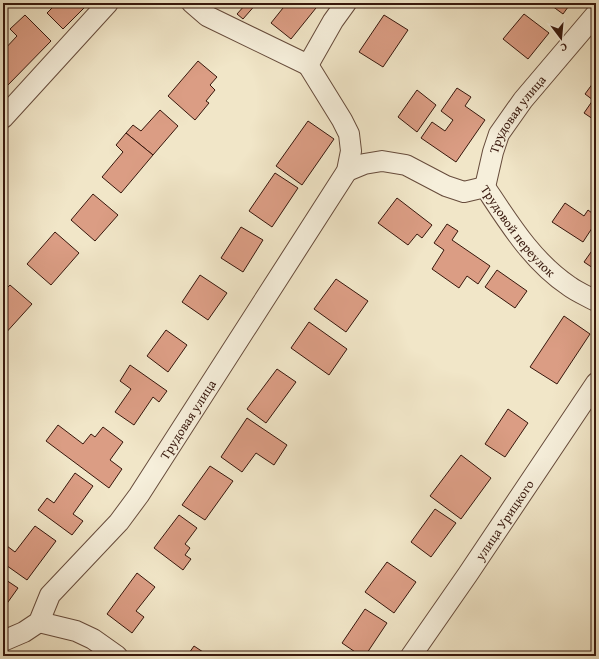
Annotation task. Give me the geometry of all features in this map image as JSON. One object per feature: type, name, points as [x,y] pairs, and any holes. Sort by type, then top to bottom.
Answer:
[{"type":"street","points":[[3,118],[108,3]]},
{"type":"street","points":[[192,3],[207,16],[308,66],[342,120],[349,134],[351,151],[347,171]]},
{"type":"street","points":[[308,66],[333,21],[346,3]]},
{"type":"street","name":"Трудовая улица","points":[[485,187],[493,152],[499,134],[523,100],[596,14]]},
{"type":"street","name":"Трудовой переулок","points":[[347,171],[364,164],[382,161],[406,165],[446,186],[464,192],[485,187],[526,247],[570,288],[596,301]]},
{"type":"street","name":"Трудовая улица","points":[[39,622],[50,595],[119,522],[139,495],[347,171]]},
{"type":"street","name":"улица Урицкого","points":[[411,656],[596,383]]},
{"type":"street","points":[[3,641],[24,632],[39,622],[76,631],[93,639],[117,656]]},
{"type":"building","points":[[57,3],[89,3],[63,29],[47,13]]},
{"type":"building","points":[[242,3],[257,3],[243,19],[237,14],[245,5]]},
{"type":"building","points":[[287,3],[320,3],[291,39],[271,23]]},
{"type":"building","points":[[548,3],[571,3],[563,14]]},
{"type":"building","points":[[524,14],[549,33],[528,59],[503,39]]},
{"type":"building","points":[[25,15],[51,41],[7,86],[3,83],[3,51],[17,36],[10,29]]},
{"type":"building","points":[[384,15],[408,30],[383,67],[359,52]]},
{"type":"building","points":[[198,61],[217,77],[210,85],[215,90],[206,101],[209,103],[195,120],[168,96]]},
{"type":"building","points":[[596,79],[596,121],[584,113],[593,100],[585,94]]},
{"type":"building","points":[[457,88],[471,97],[465,106],[485,120],[456,162],[421,138],[432,122],[445,131],[453,120],[441,111]]},
{"type":"building","points":[[417,90],[436,105],[417,132],[398,117]]},
{"type":"building","points":[[160,110],[178,126],[153,155],[126,133],[133,125],[141,131]]},
{"type":"building","points":[[308,121],[334,139],[302,185],[276,166]]},
{"type":"building","points":[[126,133],[153,155],[121,193],[102,177],[123,152],[116,145]]},
{"type":"building","points":[[275,173],[298,188],[272,227],[249,211]]},
{"type":"building","points":[[93,194],[118,215],[95,241],[71,220]]},
{"type":"building","points":[[397,198],[432,225],[422,238],[417,234],[408,245],[378,223]]},
{"type":"building","points":[[565,203],[584,216],[588,210],[596,216],[596,222],[583,242],[552,222]]},
{"type":"building","points":[[447,224],[458,231],[452,240],[490,266],[478,284],[467,276],[459,288],[432,269],[444,250],[434,243]]},
{"type":"building","points":[[241,227],[263,240],[243,272],[221,258]]},
{"type":"building","points":[[55,232],[79,253],[51,285],[27,264]]},
{"type":"building","points":[[596,245],[596,270],[584,262]]},
{"type":"building","points":[[497,270],[527,291],[515,308],[485,287]]},
{"type":"building","points":[[200,275],[227,293],[208,320],[182,302]]},
{"type":"building","points":[[336,279],[368,301],[346,332],[314,309]]},
{"type":"building","points":[[10,285],[32,304],[3,336],[3,292]]},
{"type":"building","points":[[564,316],[590,334],[557,384],[530,367]]},
{"type":"building","points":[[309,322],[347,349],[329,375],[291,348]]},
{"type":"building","points":[[166,330],[187,345],[168,372],[147,356]]},
{"type":"building","points":[[130,365],[167,391],[159,402],[153,397],[134,425],[115,412],[131,389],[120,381]]},
{"type":"building","points":[[277,369],[296,382],[266,423],[247,409]]},
{"type":"building","points":[[508,409],[528,423],[505,457],[485,444]]},
{"type":"building","points":[[247,418],[287,445],[274,465],[256,453],[242,472],[221,457]]},
{"type":"building","points":[[58,425],[83,444],[91,434],[95,437],[103,427],[123,442],[110,460],[122,469],[109,488],[46,441]]},
{"type":"building","points":[[461,455],[491,478],[461,519],[430,496]]},
{"type":"building","points":[[210,466],[233,481],[205,520],[182,505]]},
{"type":"building","points":[[75,473],[93,486],[73,514],[83,521],[72,535],[38,510],[47,498],[54,503]]},
{"type":"building","points":[[435,509],[456,523],[431,557],[411,542]]},
{"type":"building","points":[[179,515],[197,528],[185,544],[190,548],[185,555],[191,559],[183,570],[154,548]]},
{"type":"building","points":[[35,526],[56,541],[27,580],[3,563],[3,551],[7,546],[15,552]]},
{"type":"building","points":[[387,562],[416,582],[394,613],[365,592]]},
{"type":"building","points":[[137,573],[155,587],[136,611],[144,617],[132,633],[107,614]]},
{"type":"building","points":[[3,578],[18,588],[3,609]]},
{"type":"building","points":[[365,609],[387,623],[365,656],[361,656],[342,643]]},
{"type":"building","points":[[194,646],[209,656],[187,656]]}]
